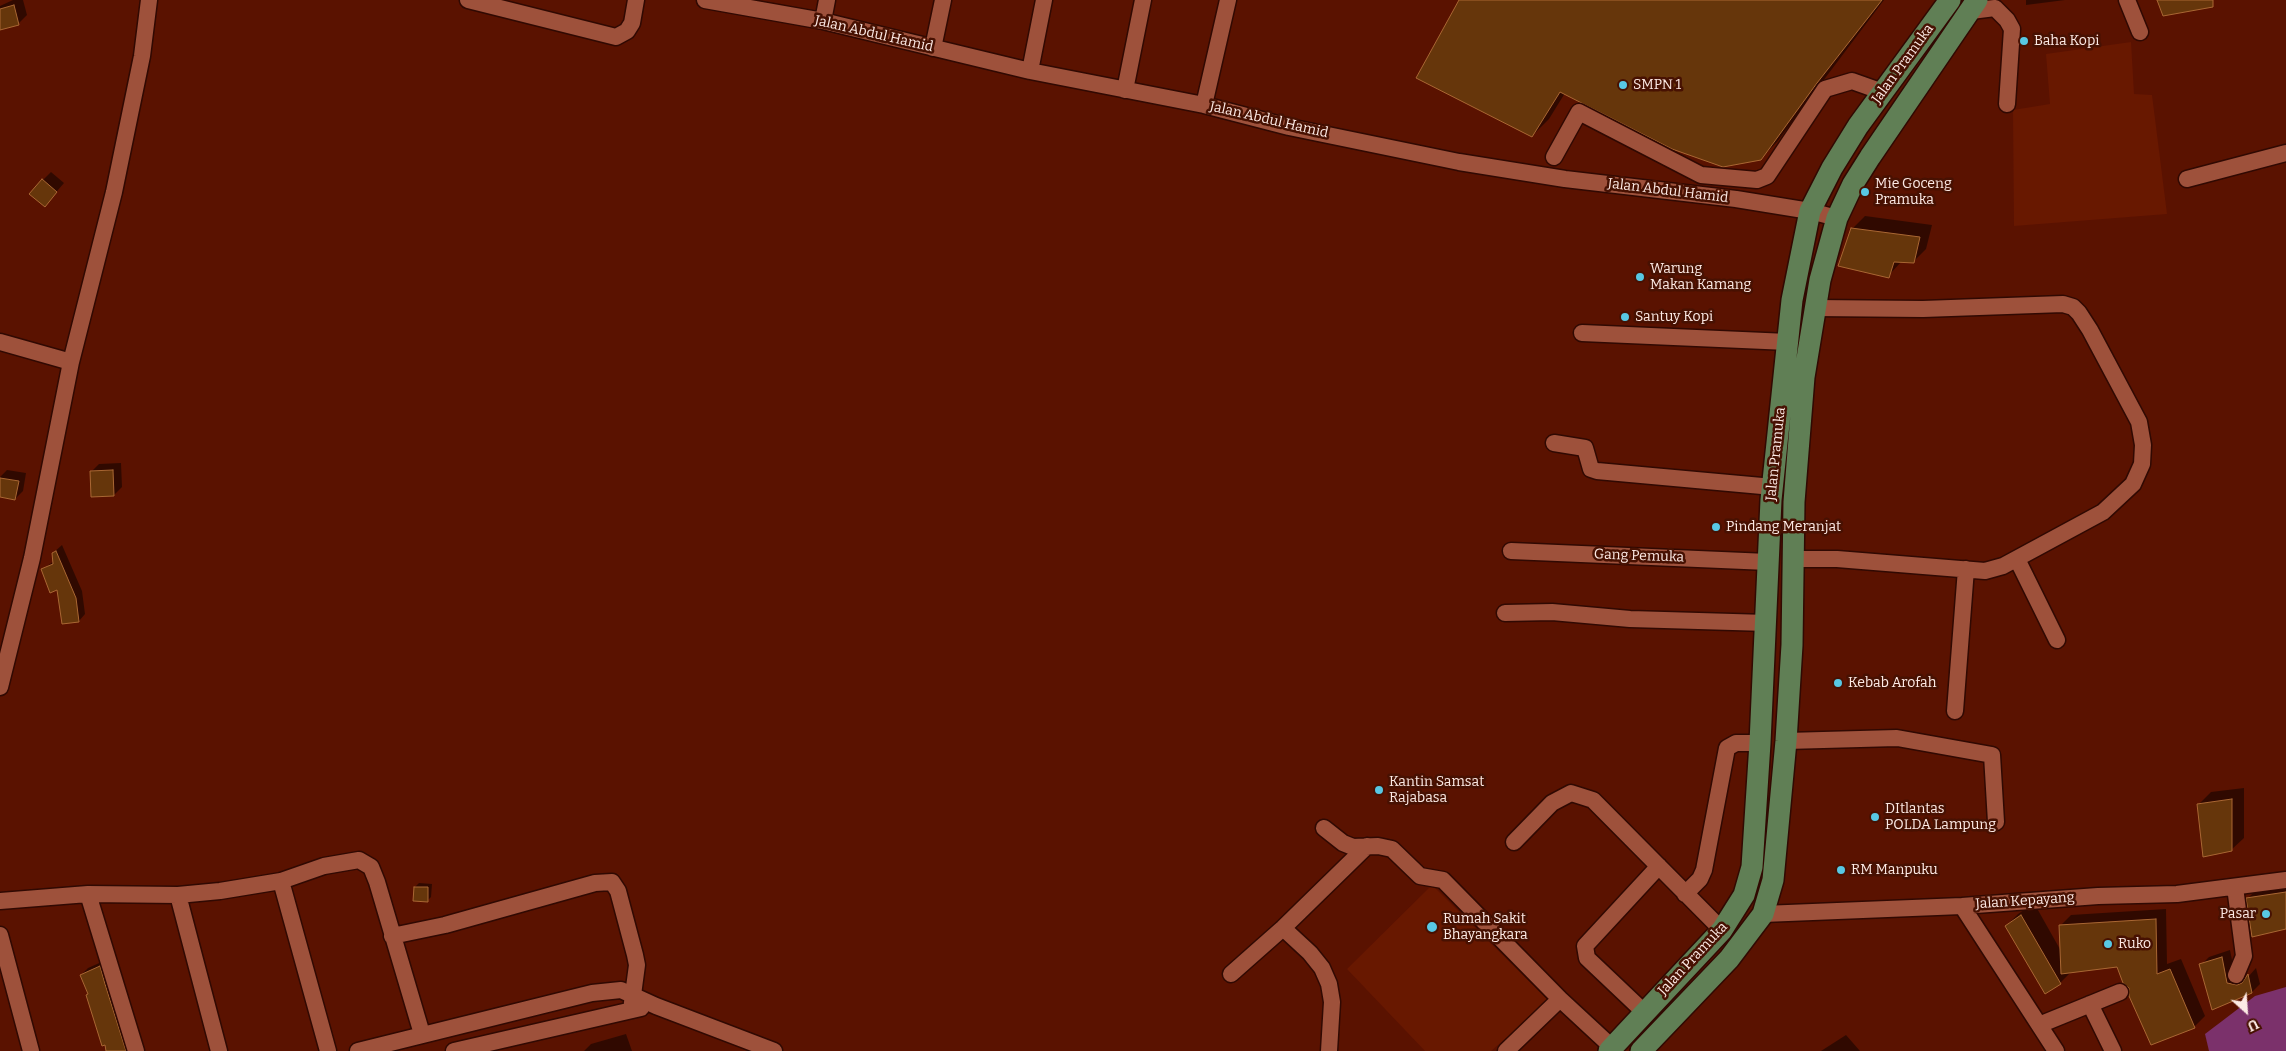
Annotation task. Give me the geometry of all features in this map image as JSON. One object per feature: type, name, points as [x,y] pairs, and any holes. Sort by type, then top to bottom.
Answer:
[{"type":"main road","name":"Jalan Pramuka","points":[[1611,1049],[1722,930],[1744,895],[1752,868],[1767,623],[1772,494],[1796,277],[1810,211],[1832,168],[1883,92],[1950,0]]},
{"type":"main road","name":"Jalan Pramuka","points":[[1641,1051],[1729,959],[1763,914],[1773,880],[1786,741],[1791,675],[1794,502],[1804,377],[1820,280],[1838,218],[1870,157],[1974,6]]},
{"type":"main road","points":[[1772,494],[1794,502]]},
{"type":"street","points":[[0,687],[7,628],[42,511],[71,362],[114,192],[142,56],[149,0]]},
{"type":"street","points":[[468,0],[616,37],[627,32],[632,24],[636,0]]},
{"type":"street","name":"Jalan Abdul Hamid","points":[[705,0],[741,3],[1030,71],[1204,105],[1289,127],[1459,162],[1565,179],[1736,199],[1810,211],[1838,218]]},
{"type":"street","points":[[823,21],[827,0]]},
{"type":"street","points":[[933,48],[943,0]]},
{"type":"street","points":[[1030,71],[1044,0]]},
{"type":"street","points":[[1125,90],[1143,0]]},
{"type":"street","points":[[1204,105],[1228,0]]},
{"type":"street","points":[[2127,0],[2140,32]]},
{"type":"street","points":[[1974,6],[1994,8],[2007,20],[2012,29],[2006,104]]},
{"type":"street","points":[[1554,157],[1579,112],[1701,175],[1741,180],[1763,179],[1825,89],[1852,81],[1883,92]]},
{"type":"street","points":[[2188,179],[2286,154]]},
{"type":"street","points":[[1794,558],[1837,559],[1984,571],[2003,566],[2103,512],[2133,484],[2142,464],[2143,445],[2139,422],[2079,313],[2063,304],[1923,309],[1814,308]]},
{"type":"street","points":[[1582,332],[1788,342]]},
{"type":"street","points":[[0,342],[71,362]]},
{"type":"street","points":[[1554,443],[1584,448],[1591,469],[1597,471],[1772,494]]},
{"type":"street","name":"Gang Pemuka","points":[[1510,551],[1768,562]]},
{"type":"street","points":[[2017,559],[2057,640]]},
{"type":"street","points":[[1956,711],[1966,569]]},
{"type":"street","points":[[1505,613],[1552,612],[1630,619],[1767,623]]},
{"type":"street","points":[[1786,741],[1897,738],[1992,755],[1996,822]]},
{"type":"street","points":[[1686,894],[1700,879],[1704,870],[1728,748],[1736,743],[1760,743]]},
{"type":"street","points":[[1514,842],[1552,803],[1571,793],[1593,800],[1722,930]]},
{"type":"street","points":[[1324,828],[1343,843],[1353,847],[1366,846],[1392,849],[1420,876],[1443,880],[1611,1049]]},
{"type":"street","points":[[1231,974],[1283,928],[1366,846]]},
{"type":"street","points":[[0,901],[88,894],[178,895],[281,881],[324,866],[360,860],[371,867],[422,1034]]},
{"type":"street","points":[[1644,1012],[1587,958],[1585,946],[1658,866]]},
{"type":"street","name":"Jalan Kepayang","points":[[1763,914],[1962,906],[2098,896],[2177,894],[2286,880]]},
{"type":"street","points":[[281,881],[328,1051]]},
{"type":"street","points":[[392,936],[445,925],[594,882],[612,882],[618,891],[635,954],[636,965],[632,1002]]},
{"type":"street","points":[[2235,887],[2244,956],[2236,975]]},
{"type":"street","points":[[88,894],[136,1051]]},
{"type":"street","points":[[178,895],[219,1051]]},
{"type":"street","points":[[1962,906],[2056,1051]]},
{"type":"street","points":[[1283,928],[1310,953],[1322,968],[1330,984],[1332,1002],[1329,1051]]},
{"type":"street","points":[[0,935],[31,1051]]},
{"type":"street","points":[[363,1051],[422,1034],[599,992],[621,990],[632,1002]]},
{"type":"street","points":[[2039,1025],[2120,992]]},
{"type":"street","points":[[1506,1051],[1560,999]]},
{"type":"street","points":[[454,1051],[632,1002],[656,1006],[774,1051]]},
{"type":"street","points":[[2090,1004],[2113,1051]]},
{"type":"shaded area","points":[[2131,42],[2134,94],[2152,95],[2167,214],[2014,226],[2013,110],[2050,104],[2046,54]]},
{"type":"shaded area","name":"Rumah Sakit Bhayangkara","points":[[1432,885],[1549,1001],[1491,1051],[1425,1051],[1347,969]]},
{"type":"shaded area","points":[[2286,987],[2286,1051],[2209,1051],[2205,1034],[2255,996]]},
{"type":"building","name":"SMPN 1","points":[[1459,0],[1882,0],[1817,83],[1761,160],[1723,167],[1672,149],[1560,92],[1532,137],[1416,78]]},
{"type":"building","points":[[2157,0],[2213,0],[2213,7],[2163,16]]},
{"type":"building","points":[[14,5],[19,25],[0,30],[0,9]]},
{"type":"building","points":[[42,179],[57,192],[45,207],[29,194]]},
{"type":"building","points":[[1851,228],[1920,237],[1914,263],[1894,262],[1889,278],[1838,266]]},
{"type":"building","points":[[113,470],[114,496],[91,497],[90,471]]},
{"type":"building","points":[[0,478],[19,481],[15,500],[0,497]]},
{"type":"building","points":[[56,551],[76,598],[79,622],[62,624],[57,590],[50,593],[41,569],[53,564],[52,553]]},
{"type":"building","points":[[2232,799],[2232,851],[2203,857],[2197,804]]},
{"type":"building","points":[[414,887],[428,887],[428,902],[413,901]]},
{"type":"building","name":"Pasar","points":[[2286,892],[2286,929],[2252,937],[2246,898]]},
{"type":"building","points":[[2021,915],[2061,984],[2045,994],[2005,926]]},
{"type":"building","points":[[2156,919],[2157,974],[2170,969],[2195,1028],[2151,1045],[2129,996],[2129,988],[2123,983],[2117,967],[2061,974],[2059,925]]},
{"type":"building","points":[[2222,957],[2227,983],[2237,985],[2242,983],[2248,974],[2252,993],[2212,1010],[2199,964]]},
{"type":"building","points":[[100,966],[126,1051],[106,1051],[105,1045],[102,1046],[86,995],[88,994],[80,975]]},
{"type":"place","name":"Baha Kopi","points":[[2024,41]]},
{"type":"place","name":"SMPN 1","points":[[1623,85]]},
{"type":"place","name":"Mie Goceng Pramuka","points":[[1865,192]]},
{"type":"place","name":"Warung Makan Kamang","points":[[1640,277]]},
{"type":"place","name":"Santuy Kopi","points":[[1625,317]]},
{"type":"place","name":"Pindang Meranjat","points":[[1716,527]]},
{"type":"place","name":"Kebab Arofah","points":[[1838,683]]},
{"type":"place","name":"Kantin Samsat Rajabasa","points":[[1379,790]]},
{"type":"place","name":"DItlantas POLDA Lampung","points":[[1875,817]]},
{"type":"place","name":"RM Manpuku","points":[[1841,870]]},
{"type":"place","name":"Pasar","points":[[2266,914]]},
{"type":"place","name":"Rumah Sakit Bhayangkara","points":[[1432,927]]},
{"type":"place","name":"Ruko","points":[[2108,944]]}]
